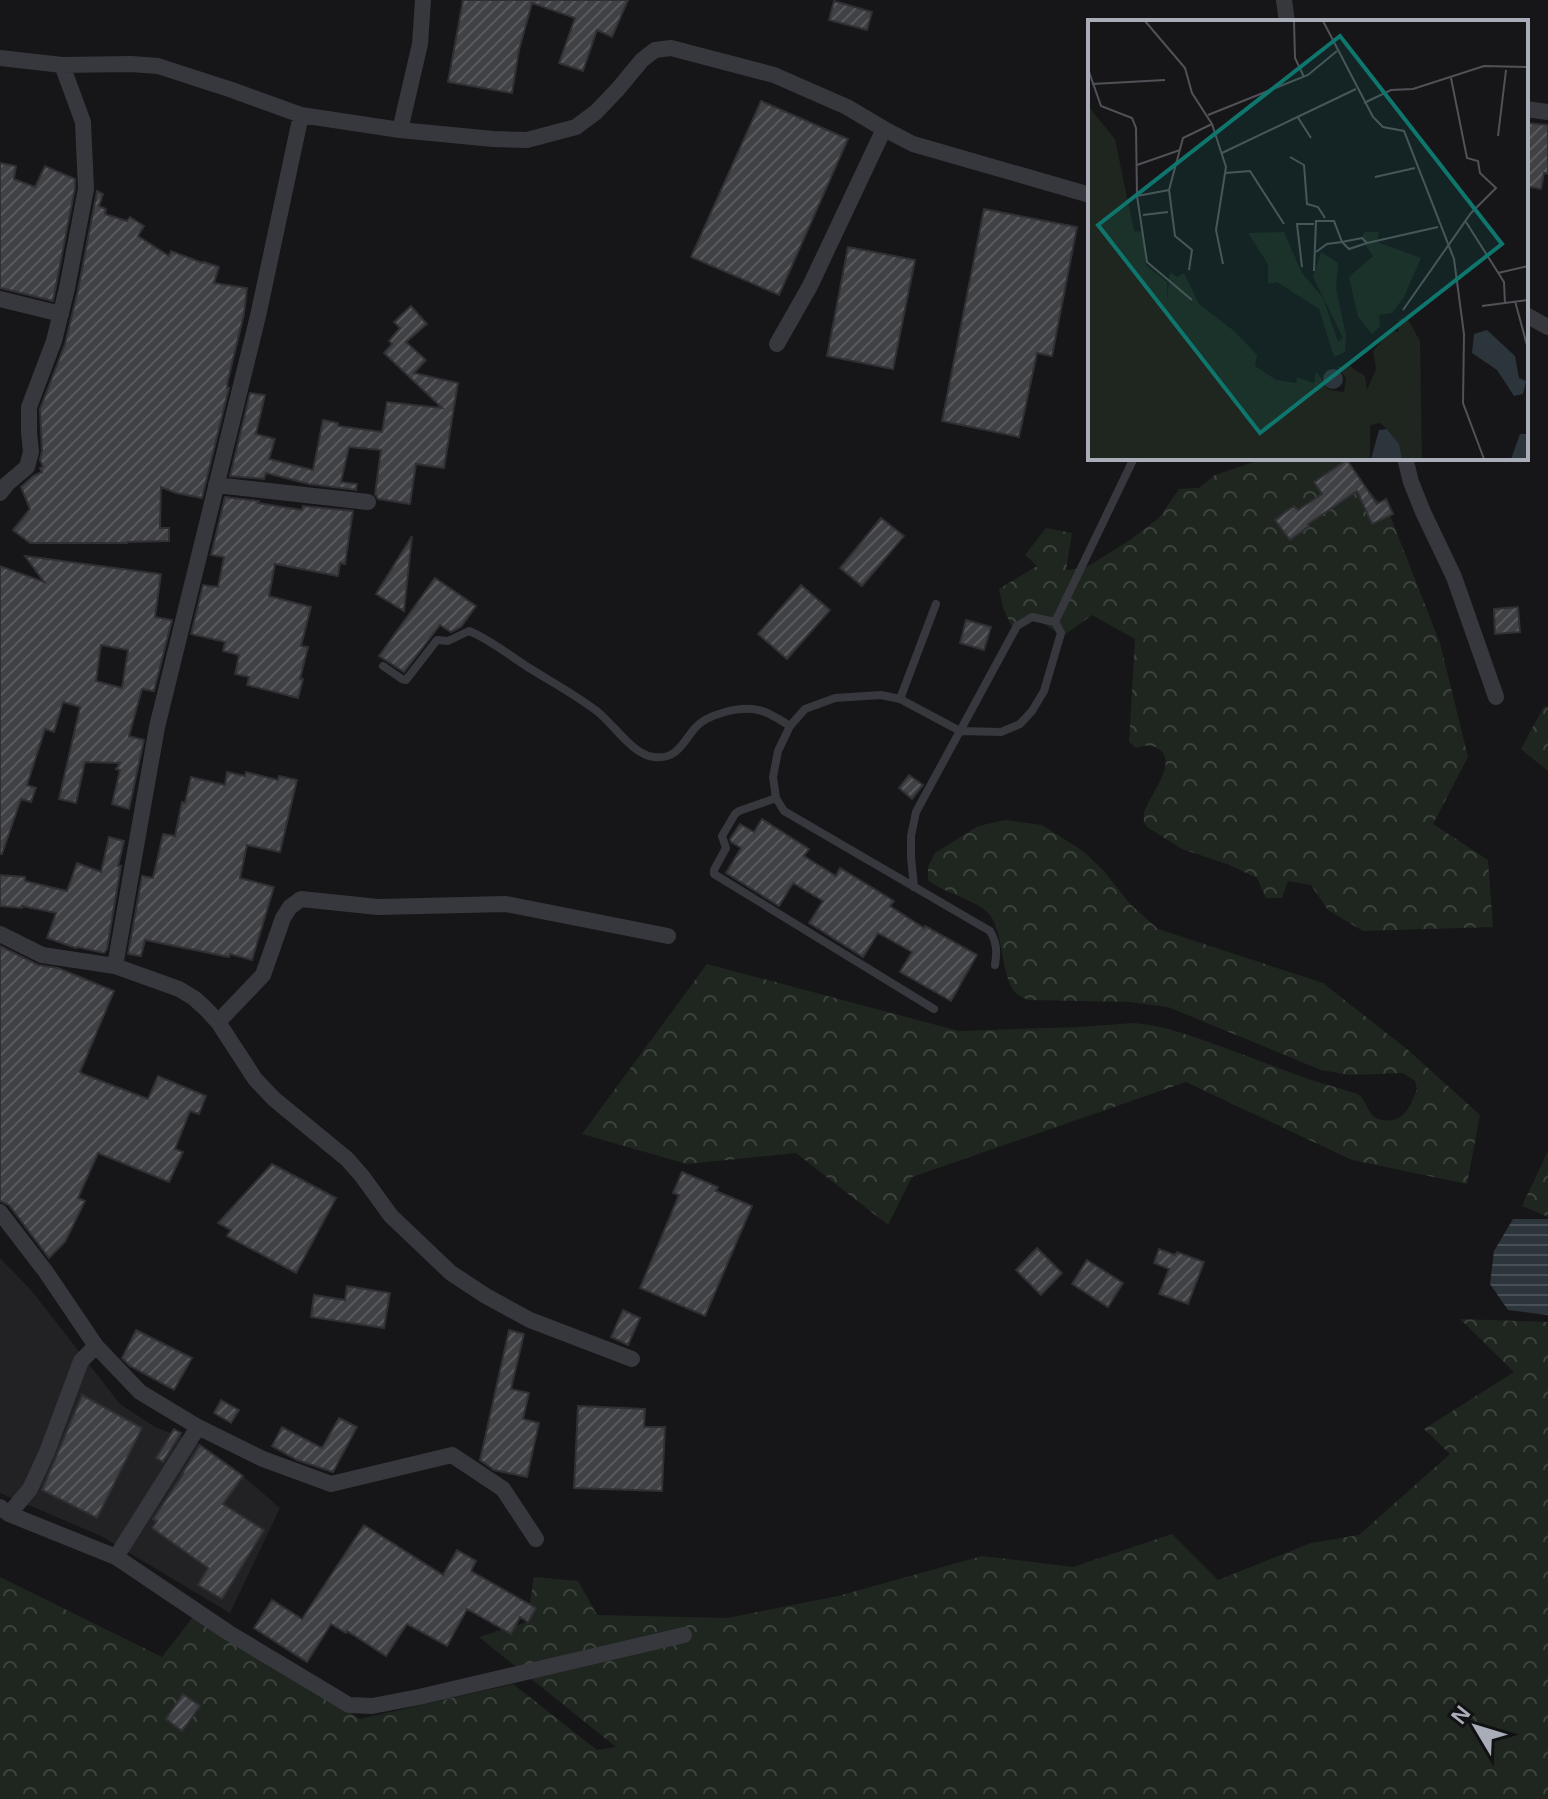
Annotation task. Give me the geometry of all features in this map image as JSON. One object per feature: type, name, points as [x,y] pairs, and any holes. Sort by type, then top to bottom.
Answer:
[{"type":"street","points":[[400,130],[420,44],[423,0]]},
{"type":"street","points":[[1284,0],[1287,20]]},
{"type":"street","points":[[0,58],[62,65],[158,66],[301,115],[400,130],[527,140],[576,127],[596,112],[642,60],[655,50],[671,48],[774,75],[847,107],[913,144],[1088,194]]},
{"type":"street","points":[[0,493],[27,467],[31,452],[29,407],[54,341],[86,189],[83,122],[62,65]]},
{"type":"street","points":[[1528,109],[1548,112]]},
{"type":"street","points":[[115,966],[157,727],[258,316],[301,115]]},
{"type":"street","points":[[777,344],[810,286],[884,129]]},
{"type":"street","points":[[0,299],[61,314]]},
{"type":"street","points":[[1528,316],[1548,327]]},
{"type":"street","points":[[1406,460],[1423,512],[1454,577],[1496,697]]},
{"type":"street","points":[[216,485],[368,502]]},
{"type":"street","points":[[218,1022],[263,975],[283,918],[290,907],[301,899],[378,907],[506,904],[668,936]]},
{"type":"street","points":[[0,934],[42,955],[115,966],[179,989],[218,1022],[255,1079],[274,1099],[347,1159],[391,1216],[451,1273],[530,1320],[632,1359]]},
{"type":"street","points":[[0,1212],[46,1272],[96,1346],[140,1392],[198,1427],[263,1459],[331,1484],[452,1455],[503,1489],[536,1539]]},
{"type":"street","points":[[96,1346],[81,1361],[30,1489],[4,1511],[116,1557],[229,1633],[349,1705],[372,1706],[419,1697],[684,1635]]},
{"type":"street","points":[[116,1557],[198,1427]]},
{"type":"lane","points":[[1055,622],[1133,460]]},
{"type":"lane","points":[[900,699],[936,604]]},
{"type":"lane","points":[[914,887],[911,836],[916,812],[960,731],[1017,626],[1032,617],[1055,622],[1061,633],[1044,691],[1020,724],[1001,732],[960,731],[900,699],[881,695],[835,698],[805,709],[790,726],[778,751],[773,777],[776,798],[784,811],[914,887],[990,931],[997,952],[995,965]]},
{"type":"lane","points":[[383,666],[406,680],[437,640],[448,641],[469,631],[598,712],[636,749],[656,758],[668,757],[680,750],[696,726],[714,715],[743,709],[758,710],[790,726]]},
{"type":"lane","points":[[776,798],[735,814],[722,836],[726,848],[714,874],[934,1009]]},
{"type":"shaded area","points":[[1513,1219],[1548,1219],[1548,1315],[1508,1310],[1490,1284],[1494,1251]]},
{"type":"shaded area","points":[[0,1258],[31,1290],[120,1404],[155,1427],[198,1443],[280,1508],[230,1613],[101,1536],[0,1493]]},
{"type":"green space","points":[[1260,460],[1347,460],[1389,513],[1440,643],[1468,757],[1433,824],[1488,860],[1493,927],[1363,931],[1328,910],[1311,885],[1288,881],[1282,898],[1266,898],[1257,878],[1182,849],[1147,827],[1144,821],[1146,807],[1166,764],[1165,756],[1157,748],[1136,748],[1129,742],[1135,639],[1092,615],[1063,636],[1036,619],[1014,631],[1003,608],[999,589],[1037,566],[1025,555],[1046,528],[1072,533],[1066,570],[1085,568],[1159,518],[1179,489],[1199,488],[1215,475]]},
{"type":"green space","points":[[1544,706],[1548,707],[1548,771],[1521,749]]},
{"type":"green space","points":[[1006,820],[1042,825],[1083,851],[1104,871],[1130,904],[1158,929],[1323,983],[1408,1050],[1480,1115],[1467,1184],[1352,1160],[1186,1082],[912,1177],[888,1225],[796,1153],[687,1164],[582,1134],[707,964],[959,1031],[1134,1023],[1169,1029],[1358,1094],[1372,1115],[1379,1119],[1396,1119],[1406,1112],[1417,1089],[1415,1081],[1403,1073],[1350,1075],[1321,1070],[1168,1007],[1129,1002],[1028,1000],[1018,995],[1008,979],[992,918],[972,902],[928,880],[928,867],[935,853],[978,826]]},
{"type":"green space","points":[[1548,1151],[1548,1217],[1522,1206]]},
{"type":"green space","points":[[1460,1319],[1548,1322],[1548,1799],[0,1799],[0,1577],[162,1657],[193,1617],[360,1719],[513,1684],[597,1750],[616,1747],[479,1637],[527,1622],[534,1577],[578,1581],[597,1615],[727,1618],[838,1596],[982,1556],[1073,1567],[1172,1534],[1218,1580],[1311,1543],[1359,1535],[1450,1454],[1424,1429],[1514,1372]]},
{"type":"building","points":[[463,0],[628,0],[612,37],[597,30],[583,71],[559,63],[575,18],[532,3],[519,50],[512,93],[448,82]]},
{"type":"building","points":[[834,1],[872,12],[867,30],[829,20]]},
{"type":"building","points":[[761,101],[848,139],[779,295],[691,257]]},
{"type":"building","points":[[1528,123],[1548,125],[1548,174],[1544,173],[1541,189],[1528,186]]},
{"type":"building","points":[[0,163],[16,166],[14,179],[35,187],[45,166],[75,179],[53,301],[0,288]]},
{"type":"building","points":[[97,191],[103,194],[99,206],[106,209],[105,214],[127,221],[130,217],[144,226],[138,236],[169,256],[171,251],[219,267],[214,283],[247,288],[244,314],[202,498],[161,487],[160,528],[169,528],[169,541],[30,543],[13,530],[30,509],[21,487],[42,472],[40,409],[65,344]]},
{"type":"building","points":[[984,209],[1077,227],[1052,356],[1037,353],[1019,437],[942,421]]},
{"type":"building","points":[[848,247],[915,260],[893,369],[827,356]]},
{"type":"building","points":[[411,306],[427,324],[406,342],[426,360],[414,373],[458,383],[444,468],[416,464],[410,504],[378,499],[375,494],[381,450],[349,447],[341,482],[357,484],[356,490],[309,484],[266,473],[264,479],[230,476],[250,393],[265,395],[256,434],[275,439],[269,459],[313,470],[323,420],[338,423],[338,426],[382,432],[387,402],[442,408],[384,353],[400,328],[394,322]]},
{"type":"building","points":[[1347,460],[1377,504],[1386,499],[1393,514],[1372,524],[1357,491],[1290,540],[1275,520],[1294,506],[1298,510],[1322,494],[1314,482]]},
{"type":"building","points":[[225,497],[302,510],[303,506],[353,511],[345,564],[340,563],[338,576],[275,564],[269,596],[311,607],[301,646],[308,647],[298,698],[247,685],[249,677],[235,674],[239,655],[223,651],[225,642],[191,634],[203,585],[218,587],[224,557],[211,555]]},
{"type":"building","points":[[881,518],[904,536],[862,586],[840,568]]},
{"type":"building","points":[[412,536],[404,611],[376,594]]},
{"type":"building","points":[[25,556],[161,574],[155,617],[172,620],[154,691],[142,689],[129,736],[144,740],[129,809],[112,804],[120,770],[116,769],[120,763],[85,762],[76,803],[59,799],[80,707],[63,702],[54,732],[45,729],[27,785],[36,788],[31,802],[21,799],[0,854],[0,566],[44,582]],"holes":[[[101,645],[128,650],[122,688],[96,681]]]},
{"type":"building","points":[[435,578],[476,606],[461,627],[451,632],[440,625],[404,672],[379,656]]},
{"type":"building","points":[[801,585],[830,610],[787,659],[758,634]]},
{"type":"building","points":[[1518,607],[1520,632],[1495,634],[1494,609]]},
{"type":"building","points":[[966,620],[991,627],[984,650],[960,643]]},
{"type":"building","points":[[227,772],[297,780],[280,852],[247,845],[240,878],[274,887],[252,960],[145,940],[141,956],[128,954],[142,876],[153,878],[163,834],[175,836],[191,777],[225,785]]},
{"type":"building","points":[[909,775],[923,785],[912,799],[899,788]]},
{"type":"building","points":[[762,819],[809,849],[804,856],[836,876],[840,868],[894,901],[890,906],[924,928],[977,955],[951,1001],[900,972],[912,952],[878,933],[863,957],[809,923],[823,901],[793,883],[779,906],[726,873],[741,848],[730,839],[740,824],[754,832]]},
{"type":"building","points":[[109,837],[124,841],[104,953],[47,938],[56,913],[22,906],[0,906],[0,875],[25,877],[25,881],[67,891],[77,863],[101,872]]},
{"type":"building","points":[[0,946],[38,965],[58,968],[114,991],[80,1072],[148,1099],[158,1076],[206,1096],[199,1114],[190,1111],[175,1149],[183,1152],[169,1182],[98,1153],[78,1198],[85,1201],[65,1242],[49,1258],[9,1205],[0,1201]]},
{"type":"building","points":[[272,1164],[336,1198],[296,1273],[227,1236],[231,1230],[218,1223]]},
{"type":"building","points":[[682,1172],[752,1206],[705,1316],[640,1288],[679,1195],[673,1193]]},
{"type":"building","points":[[1037,1248],[1062,1273],[1041,1295],[1016,1270]]},
{"type":"building","points":[[1159,1249],[1204,1262],[1188,1304],[1159,1294],[1169,1269],[1154,1263]]},
{"type":"building","points":[[1087,1260],[1123,1283],[1108,1307],[1072,1284]]},
{"type":"building","points":[[347,1286],[390,1293],[384,1328],[311,1317],[314,1295],[345,1300]]},
{"type":"building","points":[[623,1310],[640,1318],[628,1345],[611,1337]]},
{"type":"building","points":[[136,1330],[192,1358],[174,1390],[130,1366],[122,1358]]},
{"type":"building","points":[[509,1330],[524,1334],[511,1389],[529,1393],[523,1419],[539,1423],[527,1477],[494,1470],[480,1460]]},
{"type":"building","points":[[82,1395],[142,1428],[97,1518],[42,1490]]},
{"type":"building","points":[[221,1400],[239,1410],[231,1423],[214,1413]]},
{"type":"building","points":[[578,1406],[645,1409],[644,1427],[665,1427],[662,1491],[574,1488]]},
{"type":"building","points":[[339,1418],[357,1427],[333,1472],[297,1460],[272,1446],[282,1427],[322,1448]]},
{"type":"building","points":[[174,1429],[181,1433],[163,1462],[156,1458]]},
{"type":"building","points":[[200,1445],[243,1476],[223,1504],[264,1530],[222,1599],[198,1585],[208,1568],[152,1528],[157,1521],[153,1519]]},
{"type":"building","points":[[364,1525],[443,1575],[457,1550],[476,1561],[471,1571],[536,1608],[528,1622],[520,1617],[511,1634],[467,1609],[447,1646],[407,1624],[386,1656],[331,1624],[307,1662],[254,1628],[272,1600],[302,1619]]},
{"type":"building","points":[[183,1694],[200,1706],[182,1731],[166,1719]]}]
